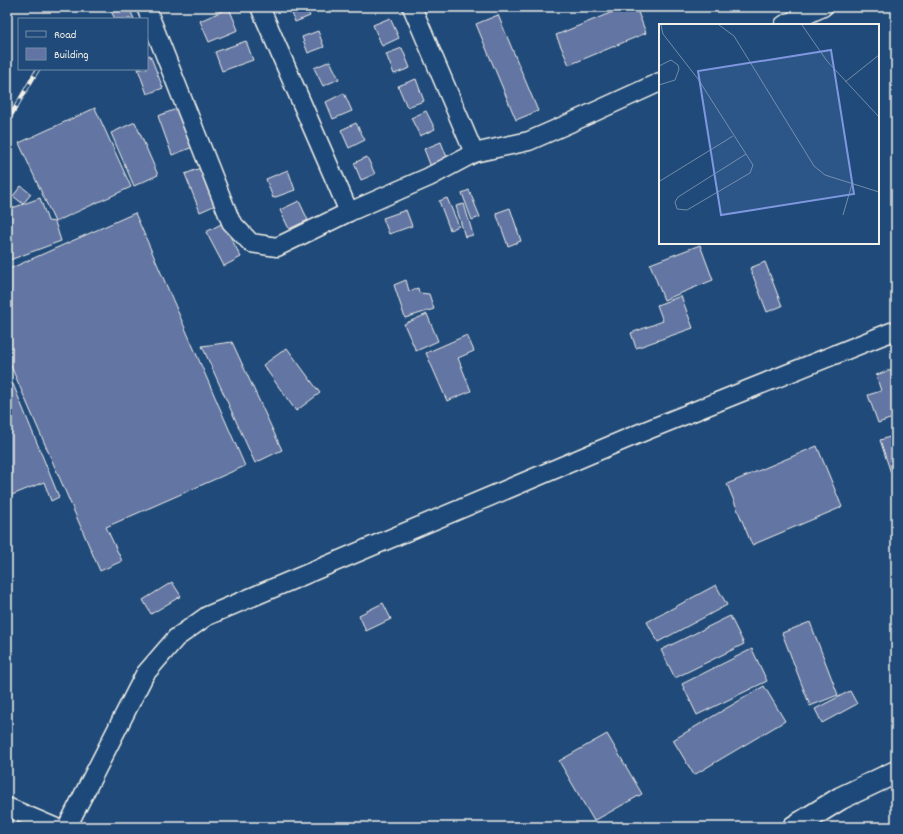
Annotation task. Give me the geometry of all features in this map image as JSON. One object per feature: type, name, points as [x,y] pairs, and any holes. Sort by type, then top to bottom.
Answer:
[{"type":"street","points":[[146,7],[231,222],[251,243],[277,247],[349,212],[429,177],[474,153],[529,141],[659,82]]},
{"type":"street","points":[[260,7],[349,212]]},
{"type":"street","points":[[412,7],[474,153]]},
{"type":"street","points":[[786,24],[823,7]]},
{"type":"street","points":[[67,827],[145,674],[176,638],[207,616],[645,431],[896,330]]},
{"type":"street","points":[[794,827],[841,798],[896,772]]},
{"type":"street","points":[[7,808],[54,827]]},
{"type":"building","points":[[109,7],[129,7],[134,18],[114,18]]},
{"type":"building","points":[[290,7],[306,7],[310,16],[295,22]]},
{"type":"building","points":[[625,7],[636,7],[646,33],[569,65],[556,35]]},
{"type":"building","points":[[229,8],[238,30],[209,42],[200,21]]},
{"type":"building","points":[[498,15],[538,111],[516,120],[476,24]]},
{"type":"building","points":[[390,18],[399,38],[382,46],[373,25]]},
{"type":"building","points":[[318,31],[324,47],[308,53],[302,37]]},
{"type":"building","points":[[246,41],[253,60],[222,71],[215,52]]},
{"type":"building","points":[[402,48],[410,68],[394,74],[386,54]]},
{"type":"building","points":[[150,55],[163,88],[147,94],[138,70],[148,70],[148,56]]},
{"type":"building","points":[[330,61],[339,79],[323,86],[314,68]]},
{"type":"building","points":[[416,79],[424,101],[407,107],[398,86]]},
{"type":"building","points":[[344,93],[352,111],[333,119],[326,102]]},
{"type":"building","points":[[95,108],[131,187],[55,222],[19,143]]},
{"type":"building","points":[[179,108],[193,147],[172,155],[158,116]]},
{"type":"building","points":[[426,111],[435,129],[420,136],[411,118]]},
{"type":"building","points":[[135,122],[158,175],[134,186],[111,133]]},
{"type":"building","points":[[356,123],[365,140],[349,148],[341,130]]},
{"type":"building","points":[[441,142],[448,160],[431,167],[424,149]]},
{"type":"building","points":[[367,157],[375,174],[361,180],[354,163]]},
{"type":"building","points":[[203,167],[218,204],[200,212],[185,174]]},
{"type":"building","points":[[288,170],[295,190],[273,198],[266,179]]},
{"type":"building","points":[[21,186],[31,194],[23,204],[13,196]]},
{"type":"building","points":[[469,190],[480,217],[472,220],[462,193]]},
{"type":"building","points":[[40,198],[48,221],[55,222],[61,241],[7,261],[7,210]]},
{"type":"building","points":[[447,198],[459,226],[450,230],[439,201]]},
{"type":"building","points":[[299,201],[308,220],[289,229],[280,210]]},
{"type":"building","points":[[464,204],[473,235],[465,237],[456,206]]},
{"type":"building","points":[[510,208],[521,241],[508,246],[496,213]]},
{"type":"building","points":[[406,210],[412,226],[389,234],[383,218]]},
{"type":"building","points":[[135,213],[245,466],[106,527],[122,561],[100,571],[7,357],[7,270]]},
{"type":"building","points":[[223,223],[241,257],[224,266],[206,232]]},
{"type":"building","points":[[700,245],[713,280],[664,300],[650,264]]},
{"type":"building","points":[[765,262],[782,306],[767,312],[750,268]]},
{"type":"building","points":[[406,280],[409,291],[418,288],[419,293],[429,294],[434,309],[405,318],[394,285]]},
{"type":"building","points":[[681,296],[693,328],[636,348],[631,333],[663,321],[657,305]]},
{"type":"building","points":[[427,314],[438,341],[416,351],[404,324]]},
{"type":"building","points":[[467,335],[474,351],[458,358],[471,391],[447,401],[426,353]]},
{"type":"building","points":[[232,342],[282,450],[255,463],[202,346]]},
{"type":"building","points":[[287,348],[320,393],[296,411],[263,365]]},
{"type":"building","points":[[896,368],[896,417],[878,423],[868,395],[881,391],[876,375]]},
{"type":"building","points":[[13,384],[59,497],[51,501],[44,482],[7,497],[7,387]]},
{"type":"building","points":[[896,435],[896,488],[880,440]]},
{"type":"building","points":[[817,446],[842,507],[752,545],[727,484]]},
{"type":"building","points":[[172,582],[181,596],[151,614],[143,600]]},
{"type":"building","points":[[716,585],[727,605],[658,642],[647,622]]},
{"type":"building","points":[[383,603],[391,619],[366,631],[359,615]]},
{"type":"building","points":[[730,616],[744,644],[675,678],[661,650]]},
{"type":"building","points":[[810,622],[838,695],[810,706],[782,633]]},
{"type":"building","points":[[752,649],[767,681],[697,715],[682,684]]},
{"type":"building","points":[[764,686],[785,721],[694,775],[673,740]]},
{"type":"building","points":[[850,691],[857,704],[822,723],[815,709]]},
{"type":"building","points":[[607,734],[642,794],[594,821],[559,761]]},
{"type":"railway","points":[[7,122],[37,70]]}]
